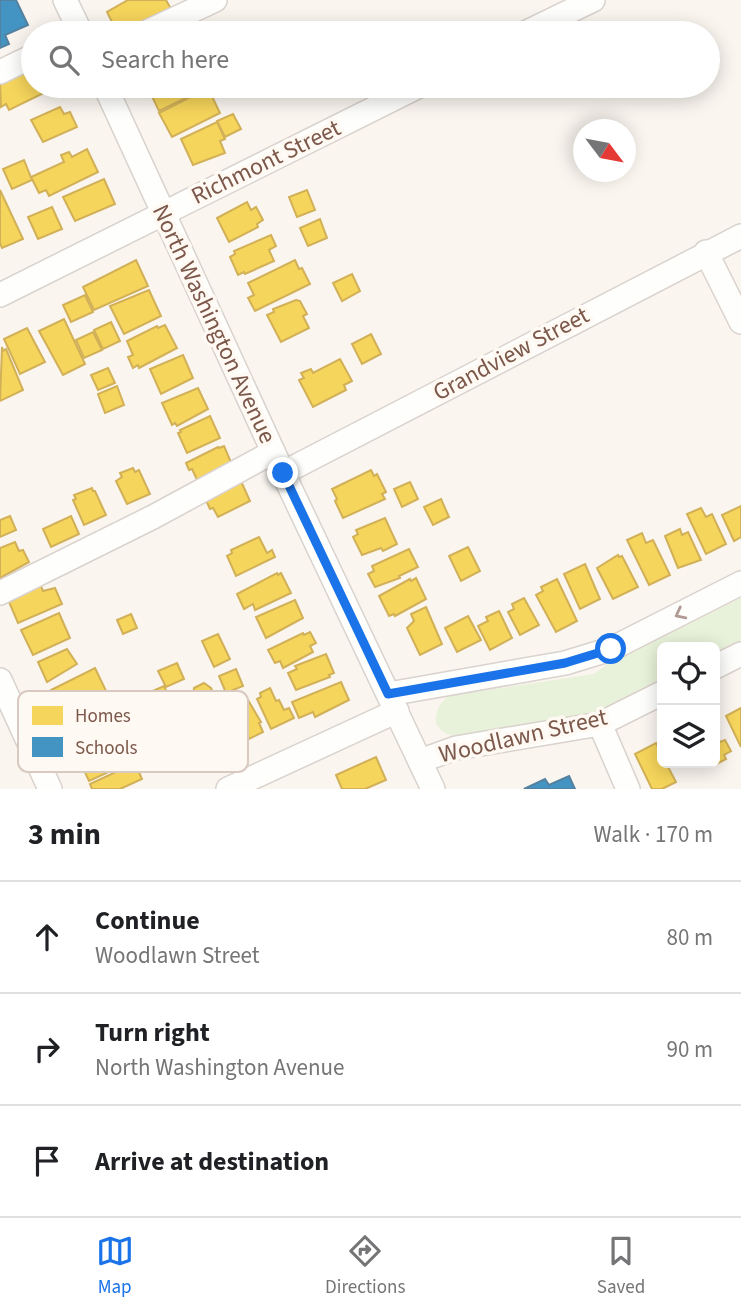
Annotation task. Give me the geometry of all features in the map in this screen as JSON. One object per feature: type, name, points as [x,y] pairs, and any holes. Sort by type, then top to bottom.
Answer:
[{"type":"street","points":[[65,0],[75,21]]},
{"type":"street","points":[[170,21],[215,0]]},
{"type":"street","points":[[550,21],[593,0]]},
{"type":"street","points":[[0,72],[21,62]]},
{"type":"street","name":"North Washington Avenue","points":[[111,98],[278,463],[433,789]]},
{"type":"street","name":"Richmont Street","points":[[0,295],[395,98]]},
{"type":"street","name":"Grandview Street","points":[[0,593],[153,517],[278,463],[741,236]]},
{"type":"street","points":[[706,252],[741,322]]},
{"type":"street","points":[[236,787],[393,702],[565,663],[611,649],[741,583]]},
{"type":"street","points":[[720,664],[741,654]]},
{"type":"street","points":[[0,680],[18,718]]},
{"type":"street","name":"Woodlawn Street","points":[[420,761],[456,748],[600,724],[657,696]]},
{"type":"street","points":[[600,724],[628,789]]},
{"type":"street","points":[[43,772],[51,789]]},
{"type":"green space","points":[[741,598],[741,644],[720,654],[720,642],[657,642],[657,686],[591,713],[531,726],[461,736],[447,733],[436,724],[438,708],[449,696],[594,674],[606,665]]},
{"type":"building: Homes","points":[[128,0],[166,0],[171,9],[146,21],[112,21],[107,12]]},
{"type":"building: Homes","points":[[21,72],[21,98],[34,98],[9,110],[6,104],[1,107],[0,82]]},
{"type":"building: Homes","points":[[153,98],[186,98],[159,111]]},
{"type":"building: Homes","points":[[188,98],[213,98],[220,113],[172,137],[159,113]]},
{"type":"building: Homes","points":[[60,107],[64,114],[70,112],[77,127],[43,142],[31,120]]},
{"type":"building: Homes","points":[[233,114],[241,129],[225,137],[217,121]]},
{"type":"building: Homes","points":[[217,122],[225,139],[220,141],[225,153],[193,165],[181,139]]},
{"type":"building: Homes","points":[[87,149],[98,172],[49,196],[46,190],[39,193],[31,177],[64,162],[61,155],[69,152],[72,157]]},
{"type":"building: Homes","points":[[24,160],[32,180],[12,189],[3,169]]},
{"type":"building: Homes","points":[[104,179],[115,204],[75,221],[63,197]]},
{"type":"building: Homes","points":[[0,190],[23,239],[2,248],[0,243]]},
{"type":"building: Homes","points":[[307,190],[315,210],[297,217],[289,197]]},
{"type":"building: Homes","points":[[247,202],[251,210],[256,207],[263,220],[257,224],[258,227],[229,242],[217,218]]},
{"type":"building: Homes","points":[[52,207],[62,229],[38,239],[28,217]]},
{"type":"building: Homes","points":[[320,219],[327,238],[308,246],[300,228]]},
{"type":"building: Homes","points":[[271,235],[276,246],[269,250],[274,261],[238,275],[230,257],[235,254],[234,251]]},
{"type":"building: Homes","points":[[136,260],[148,286],[94,310],[83,287]]},
{"type":"building: Homes","points":[[295,260],[310,284],[255,311],[248,298],[254,295],[248,283]]},
{"type":"building: Homes","points":[[352,274],[360,291],[342,301],[333,283]]},
{"type":"building: Homes","points":[[149,290],[161,316],[124,334],[110,306]]},
{"type":"building: Homes","points":[[85,295],[93,312],[71,322],[63,305]]},
{"type":"building: Homes","points":[[300,301],[307,314],[303,316],[309,328],[281,342],[267,315],[274,312],[273,309]]},
{"type":"building: Homes","points":[[64,319],[85,364],[63,375],[39,331]]},
{"type":"building: Homes","points":[[111,322],[120,341],[103,349],[94,330]]},
{"type":"building: Homes","points":[[165,325],[177,348],[139,368],[138,365],[133,368],[128,357],[133,355],[127,341],[157,326],[158,328]]},
{"type":"building: Homes","points":[[27,328],[45,362],[20,374],[4,339]]},
{"type":"building: Homes","points":[[93,332],[102,350],[84,358],[76,340]]},
{"type":"building: Homes","points":[[371,334],[381,354],[362,364],[352,344]]},
{"type":"building: Homes","points":[[2,347],[3,351],[6,349],[23,390],[0,401]]},
{"type":"building: Homes","points":[[183,355],[193,378],[161,394],[150,369]]},
{"type":"building: Homes","points":[[340,359],[352,381],[344,385],[346,390],[313,407],[299,380],[304,378],[301,373],[311,369],[313,373]]},
{"type":"building: Homes","points":[[108,368],[115,383],[98,390],[91,375]]},
{"type":"building: Homes","points":[[117,386],[124,405],[105,413],[98,394]]},
{"type":"building: Homes","points":[[198,388],[208,409],[177,426],[175,423],[172,425],[162,403]]},
{"type":"building: Homes","points":[[210,416],[220,438],[187,453],[178,433]]},
{"type":"building: Homes","points":[[224,446],[233,467],[199,484],[186,463]]},
{"type":"building: Homes","points":[[133,468],[135,472],[139,470],[150,494],[127,504],[116,481],[122,477],[120,473]]},
{"type":"building: Homes","points":[[371,470],[374,476],[377,474],[386,492],[382,494],[385,499],[343,518],[332,489]]},
{"type":"building: Homes","points":[[240,479],[250,501],[218,517],[213,508],[210,509],[204,496]]},
{"type":"building: Homes","points":[[410,482],[418,499],[402,507],[394,489]]},
{"type":"building: Homes","points":[[92,488],[106,515],[84,525],[73,500],[76,499],[74,495]]},
{"type":"building: Homes","points":[[441,499],[449,517],[433,525],[424,507]]},
{"type":"building: Homes","points":[[741,506],[741,537],[734,541],[722,515]]},
{"type":"building: Homes","points":[[701,508],[706,517],[712,514],[726,544],[706,554],[687,514]]},
{"type":"building: Homes","points":[[10,516],[16,530],[0,537],[0,520]]},
{"type":"building: Homes","points":[[71,516],[79,534],[51,547],[43,529]]},
{"type":"building: Homes","points":[[385,518],[397,544],[383,551],[381,548],[362,555],[353,537],[358,534],[356,530]]},
{"type":"building: Homes","points":[[680,529],[682,535],[688,532],[701,560],[678,568],[665,536]]},
{"type":"building: Homes","points":[[642,533],[646,543],[653,540],[670,575],[649,585],[627,540]]},
{"type":"building: Homes","points":[[259,537],[267,553],[272,550],[275,557],[236,576],[227,556],[232,553],[231,550]]},
{"type":"building: Homes","points":[[15,542],[29,562],[0,578],[0,548]]},
{"type":"building: Homes","points":[[468,547],[480,571],[461,581],[449,556]]},
{"type":"building: Homes","points":[[409,549],[418,567],[399,576],[400,578],[375,587],[368,574],[374,571],[372,566]]},
{"type":"building: Homes","points":[[618,555],[622,556],[638,587],[613,599],[597,568]]},
{"type":"building: Homes","points":[[585,564],[600,599],[580,609],[564,574]]},
{"type":"building: Homes","points":[[281,573],[291,593],[255,610],[253,604],[244,609],[237,594]]},
{"type":"building: Homes","points":[[416,578],[426,599],[395,616],[389,616],[379,596]]},
{"type":"building: Homes","points":[[557,579],[577,621],[556,632],[536,595],[543,591],[541,587]]},
{"type":"building: Homes","points":[[40,584],[43,591],[55,588],[62,604],[18,623],[9,602]]},
{"type":"building: Homes","points":[[524,598],[539,625],[520,635],[508,612],[514,609],[512,604]]},
{"type":"building: Homes","points":[[295,600],[303,618],[266,638],[256,617]]},
{"type":"building: Homes","points":[[426,607],[442,644],[420,655],[407,628],[414,621],[411,614]]},
{"type":"building: Homes","points":[[499,611],[512,638],[490,650],[478,626],[488,621],[486,617]]},
{"type":"building: Homes","points":[[59,613],[70,638],[33,655],[21,630]]},
{"type":"building: Homes","points":[[131,614],[137,628],[123,634],[117,620]]},
{"type":"building: Homes","points":[[468,616],[481,640],[457,652],[445,628]]},
{"type":"building: Homes","points":[[310,632],[316,643],[310,646],[313,652],[283,668],[280,661],[275,663],[268,650]]},
{"type":"building: Homes","points":[[218,634],[230,659],[214,667],[202,641]]},
{"type":"building: Homes","points":[[67,649],[77,664],[47,682],[38,662]]},
{"type":"building: Homes","points":[[326,654],[334,673],[296,690],[288,673],[297,669],[295,666]]},
{"type":"building: Homes","points":[[177,663],[184,679],[166,687],[158,671]]},
{"type":"building: Homes","points":[[95,668],[106,691],[51,691]]},
{"type":"building: Homes","points":[[236,669],[243,686],[225,691],[219,676]]},
{"type":"building: Homes","points":[[341,682],[349,700],[315,717],[313,712],[299,718],[292,702]]},
{"type":"building: Homes","points":[[204,683],[212,691],[194,691],[194,688]]},
{"type":"building: Homes","points":[[164,686],[166,691],[153,691]]},
{"type":"building: Homes","points":[[270,688],[276,701],[279,700],[284,710],[289,708],[294,718],[271,729],[257,699],[261,697],[260,693]]},
{"type":"building: Homes","points":[[248,700],[261,722],[259,723],[263,732],[249,739]]},
{"type":"building: Homes","points":[[741,708],[741,747],[726,716]]},
{"type":"building: Homes","points":[[725,740],[731,751],[724,755],[726,759],[720,762],[720,742]]},
{"type":"building: Homes","points":[[656,743],[657,768],[669,768],[676,782],[662,789],[652,789],[635,754]]},
{"type":"building: Homes","points":[[376,757],[386,780],[365,789],[342,789],[336,775]]},
{"type":"building: Homes","points":[[85,772],[109,772],[89,781]]},
{"type":"building: Homes","points":[[116,772],[139,772],[142,779],[120,789],[92,789],[90,784]]},
{"type":"building: Schools","points":[[0,0],[16,0],[26,21],[21,21],[21,28],[5,35],[9,44],[0,48]]},
{"type":"building: Schools","points":[[569,776],[575,789],[524,789],[545,779],[549,785]]},
{"type":"route","points":[[283,473],[388,694],[565,663],[611,649]]}]
